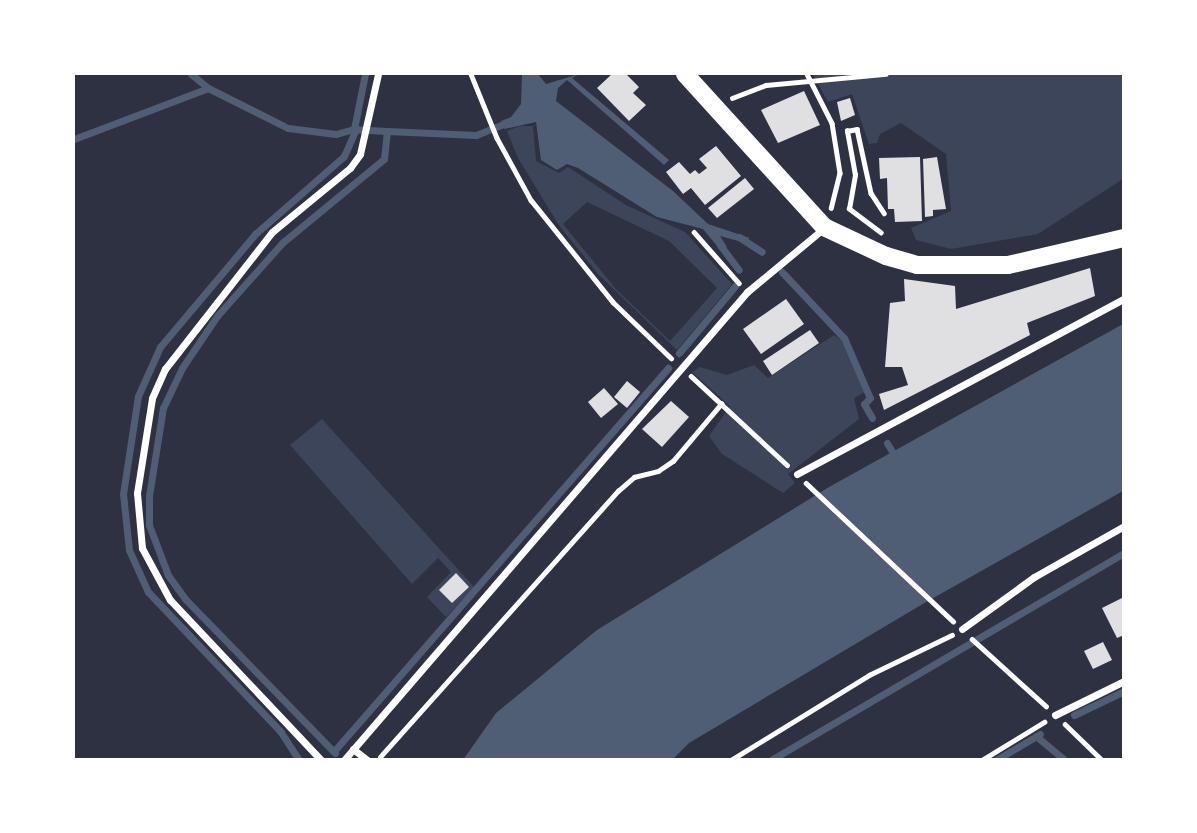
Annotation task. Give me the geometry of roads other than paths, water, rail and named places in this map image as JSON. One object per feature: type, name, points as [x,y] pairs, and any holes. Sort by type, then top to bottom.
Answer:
[{"type":"main road","points":[[685,74],[824,227],[886,256],[917,265],[1008,265],[1124,238]]},
{"type":"street","points":[[321,760],[170,600],[142,548],[137,493],[152,398],[177,351],[272,232],[350,168],[366,139],[378,74]]},
{"type":"street","points":[[344,760],[747,292],[824,227]]},
{"type":"street","points":[[799,476],[1124,299]]},
{"type":"street","points":[[962,629],[1034,577],[1124,526]]},
{"type":"street","points":[[1055,715],[1124,681]]},
{"type":"street","points":[[353,749],[367,760]]},
{"type":"waterway","points":[[191,74],[208,88],[288,128],[336,134],[354,129]]},
{"type":"waterway","points":[[335,753],[186,600],[168,575],[149,525],[149,496],[163,408],[182,368],[217,316],[282,243],[384,159],[387,131],[354,129],[365,74]]},
{"type":"waterway","points":[[74,139],[208,88]]},
{"type":"waterway","points":[[387,131],[476,135],[509,122]]},
{"type":"waterway","points":[[299,760],[281,732],[148,592],[129,550],[123,494],[138,396],[160,347],[255,234],[344,156],[356,129]]},
{"type":"waterway","points":[[739,237],[762,252]]},
{"type":"waterway","points":[[720,245],[739,270]]},
{"type":"waterway","points":[[782,272],[844,338],[870,398],[864,404],[872,418]]},
{"type":"waterway","points":[[679,353],[735,286]]},
{"type":"waterway","points":[[335,750],[668,368]]},
{"type":"waterway","points":[[887,443],[896,458]]},
{"type":"waterway","points":[[771,760],[1124,553]]},
{"type":"waterway","points":[[1074,715],[1124,691]]},
{"type":"waterway","points":[[996,760],[1040,734]]},
{"type":"waterway","points":[[1036,736],[1065,760]]}]
